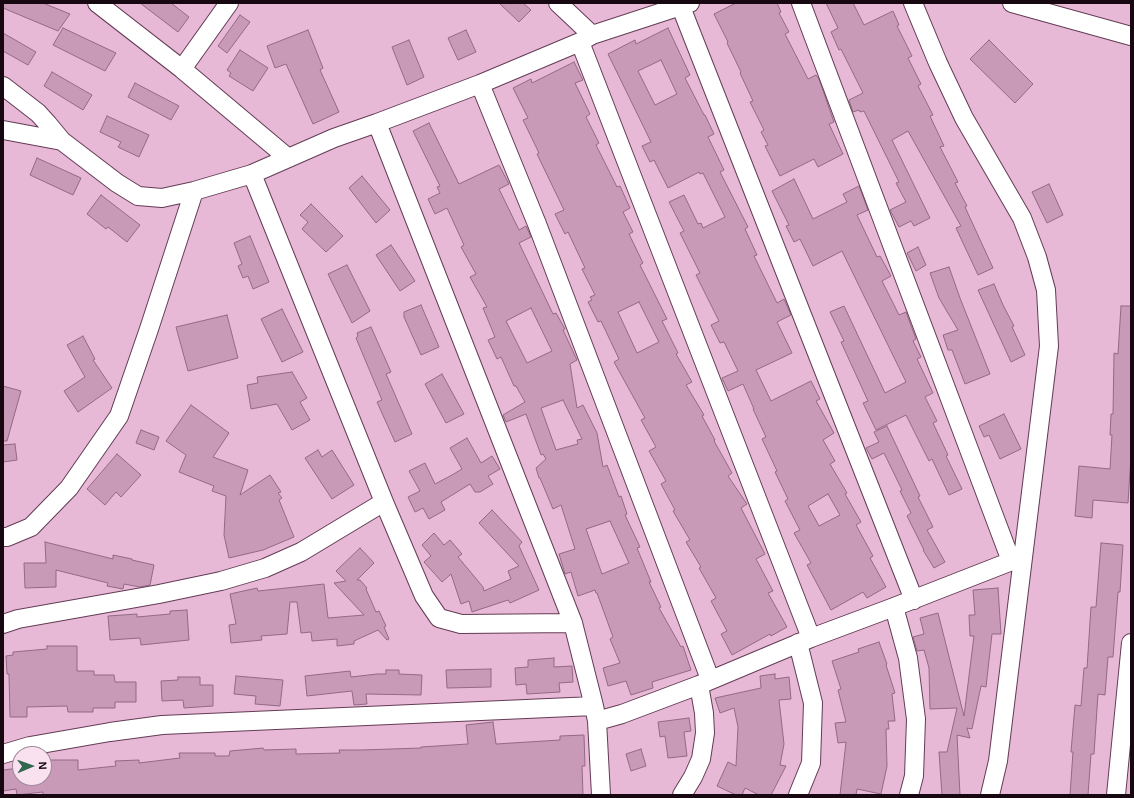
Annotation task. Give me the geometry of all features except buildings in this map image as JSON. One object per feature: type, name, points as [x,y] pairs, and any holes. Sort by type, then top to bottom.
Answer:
[{"type":"street","points":[[97,3],[182,69],[288,158]]},
{"type":"street","points":[[182,69],[229,3]]},
{"type":"street","points":[[558,3],[586,39],[805,640],[813,703],[811,763],[798,795]]},
{"type":"street","points":[[801,3],[1017,559]]},
{"type":"street","points":[[913,3],[938,63],[964,118],[1022,218],[1037,257],[1046,290],[1049,346],[1029,512],[1017,559],[998,761],[990,795]]},
{"type":"street","points":[[1012,3],[1131,36]]},
{"type":"street","points":[[3,86],[38,113],[62,141],[117,183],[138,196],[162,198],[194,191],[252,174],[334,138],[480,84],[586,39],[686,5],[914,600]]},
{"type":"street","points":[[480,84],[537,224],[704,682],[705,733],[701,758],[693,777],[682,795]]},
{"type":"street","points":[[377,123],[573,623],[595,713],[601,795]]},
{"type":"street","points":[[3,130],[62,141]]},
{"type":"street","points":[[252,174],[384,502],[424,596],[439,618],[461,624],[573,623]]},
{"type":"street","points":[[3,537],[7,537],[31,527],[69,488],[119,416],[194,191]]},
{"type":"street","points":[[3,624],[221,581],[265,568],[301,552],[384,502]]},
{"type":"street","points":[[3,754],[30,746],[110,732],[162,725],[595,713],[622,714],[805,640],[914,600],[1017,559]]},
{"type":"street","points":[[894,607],[908,658],[916,719],[914,776],[910,795]]},
{"type":"street","points":[[1116,795],[1131,643]]}]
